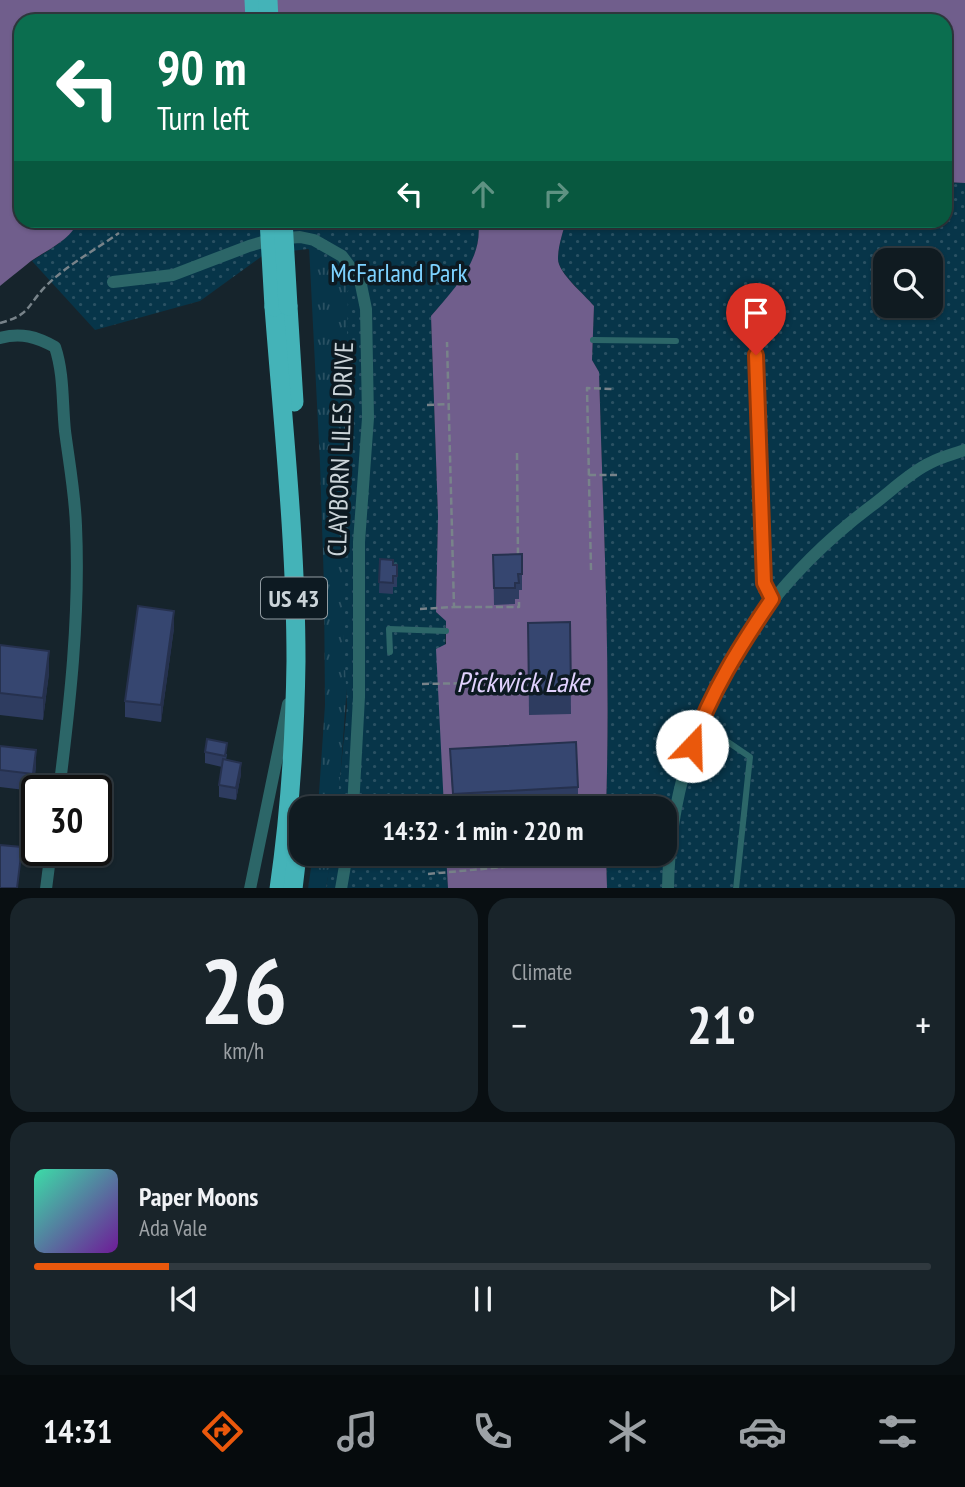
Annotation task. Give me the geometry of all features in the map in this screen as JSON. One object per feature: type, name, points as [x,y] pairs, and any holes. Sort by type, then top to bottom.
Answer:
[{"type":"highway","name":"US 43","points":[[279,888],[290,793],[296,661],[281,306],[283,228]]},
{"type":"highway","name":"US 43","points":[[271,230],[281,306],[308,615],[308,707],[302,796]]},
{"type":"highway","name":"US 43","points":[[293,888],[295,866]]},
{"type":"street","name":"CLAYBORN LILES DRIVE","points":[[113,282],[173,275],[248,246],[271,230],[314,240],[330,247],[342,256],[360,280],[365,294],[368,418],[359,542],[359,697],[354,796]]},
{"type":"street","points":[[0,338],[11,335],[36,336],[55,347],[61,365],[76,524],[77,609],[75,657],[61,775]]},
{"type":"street","points":[[668,888],[672,825],[692,746],[714,691],[739,647],[772,599],[843,527],[929,463],[965,450]]},
{"type":"street","points":[[250,888],[296,661]]},
{"type":"street","points":[[46,888],[49,866]]},
{"type":"street","points":[[341,888],[345,866]]},
{"type":"lane","points":[[593,340],[676,341]]},
{"type":"lane","points":[[756,355],[764,583],[772,599]]},
{"type":"lane","points":[[390,652],[389,629],[446,631]]},
{"type":"lane","points":[[700,723],[750,757],[736,888]]},
{"type":"path","points":[[0,323],[14,320],[29,309],[45,286],[119,233]]},
{"type":"path","points":[[447,342],[454,607]]},
{"type":"path","points":[[591,570],[587,388],[613,389]]},
{"type":"path","points":[[427,405],[448,404]]},
{"type":"path","points":[[517,453],[518,569]]},
{"type":"path","points":[[589,475],[617,475]]},
{"type":"path","points":[[420,609],[519,607],[519,595]]},
{"type":"path","points":[[422,684],[531,682]]},
{"type":"path","points":[[428,874],[514,866]]},
{"type":"green space","points":[[952,182],[965,183],[965,888],[607,888],[606,866],[677,866],[677,796],[606,796],[607,645],[599,372],[592,360],[594,306],[567,276],[558,259],[564,228],[952,228]]},
{"type":"green space","name":"McFarland Park","points":[[74,228],[478,228],[472,261],[458,285],[431,316],[438,516],[436,612],[446,620],[442,753],[444,796],[338,796],[347,706],[342,605],[348,289],[331,263],[308,249],[265,254],[200,301],[95,330],[32,261],[51,249]]},
{"type":"green space","points":[[309,246],[340,268],[347,282],[351,304],[348,671],[339,796],[319,796],[325,705],[320,463]]},
{"type":"green space","points":[[311,866],[330,866],[326,888],[308,888]]},
{"type":"green space","points":[[329,866],[447,866],[448,888],[326,888]]},
{"type":"water","points":[[0,0],[965,0],[965,183],[952,182],[952,14],[14,14],[14,228],[75,228],[0,286]]},
{"type":"water","name":"Pickwick Lake","points":[[478,228],[564,228],[559,249],[559,265],[594,306],[592,360],[599,372],[606,590],[606,796],[443,796],[436,649],[446,644],[446,621],[436,612],[438,516],[431,316],[458,284],[472,261]]},
{"type":"water","points":[[447,866],[606,866],[607,888],[448,888]]},
{"type":"building","points":[[522,554],[522,574],[518,574],[519,583],[515,583],[515,588],[494,588],[493,555]]},
{"type":"building","points":[[380,559],[393,560],[393,565],[397,565],[397,576],[393,576],[393,583],[379,582]]},
{"type":"building","points":[[138,606],[174,611],[161,705],[125,701]]},
{"type":"building","points":[[570,622],[571,692],[529,693],[528,623]]},
{"type":"building","points":[[0,645],[49,651],[43,698],[0,693]]},
{"type":"building","points":[[207,739],[227,743],[225,756],[205,752]]},
{"type":"building","points":[[576,742],[578,787],[453,794],[450,749]]},
{"type":"building","points":[[0,746],[36,750],[33,774],[0,770]]},
{"type":"building","points":[[223,759],[241,763],[236,788],[219,785]]},
{"type":"building","points":[[0,845],[21,847],[17,888],[0,888]]},
{"type":"route","points":[[692,746],[714,691],[739,647],[772,599],[764,583],[756,355]]}]
